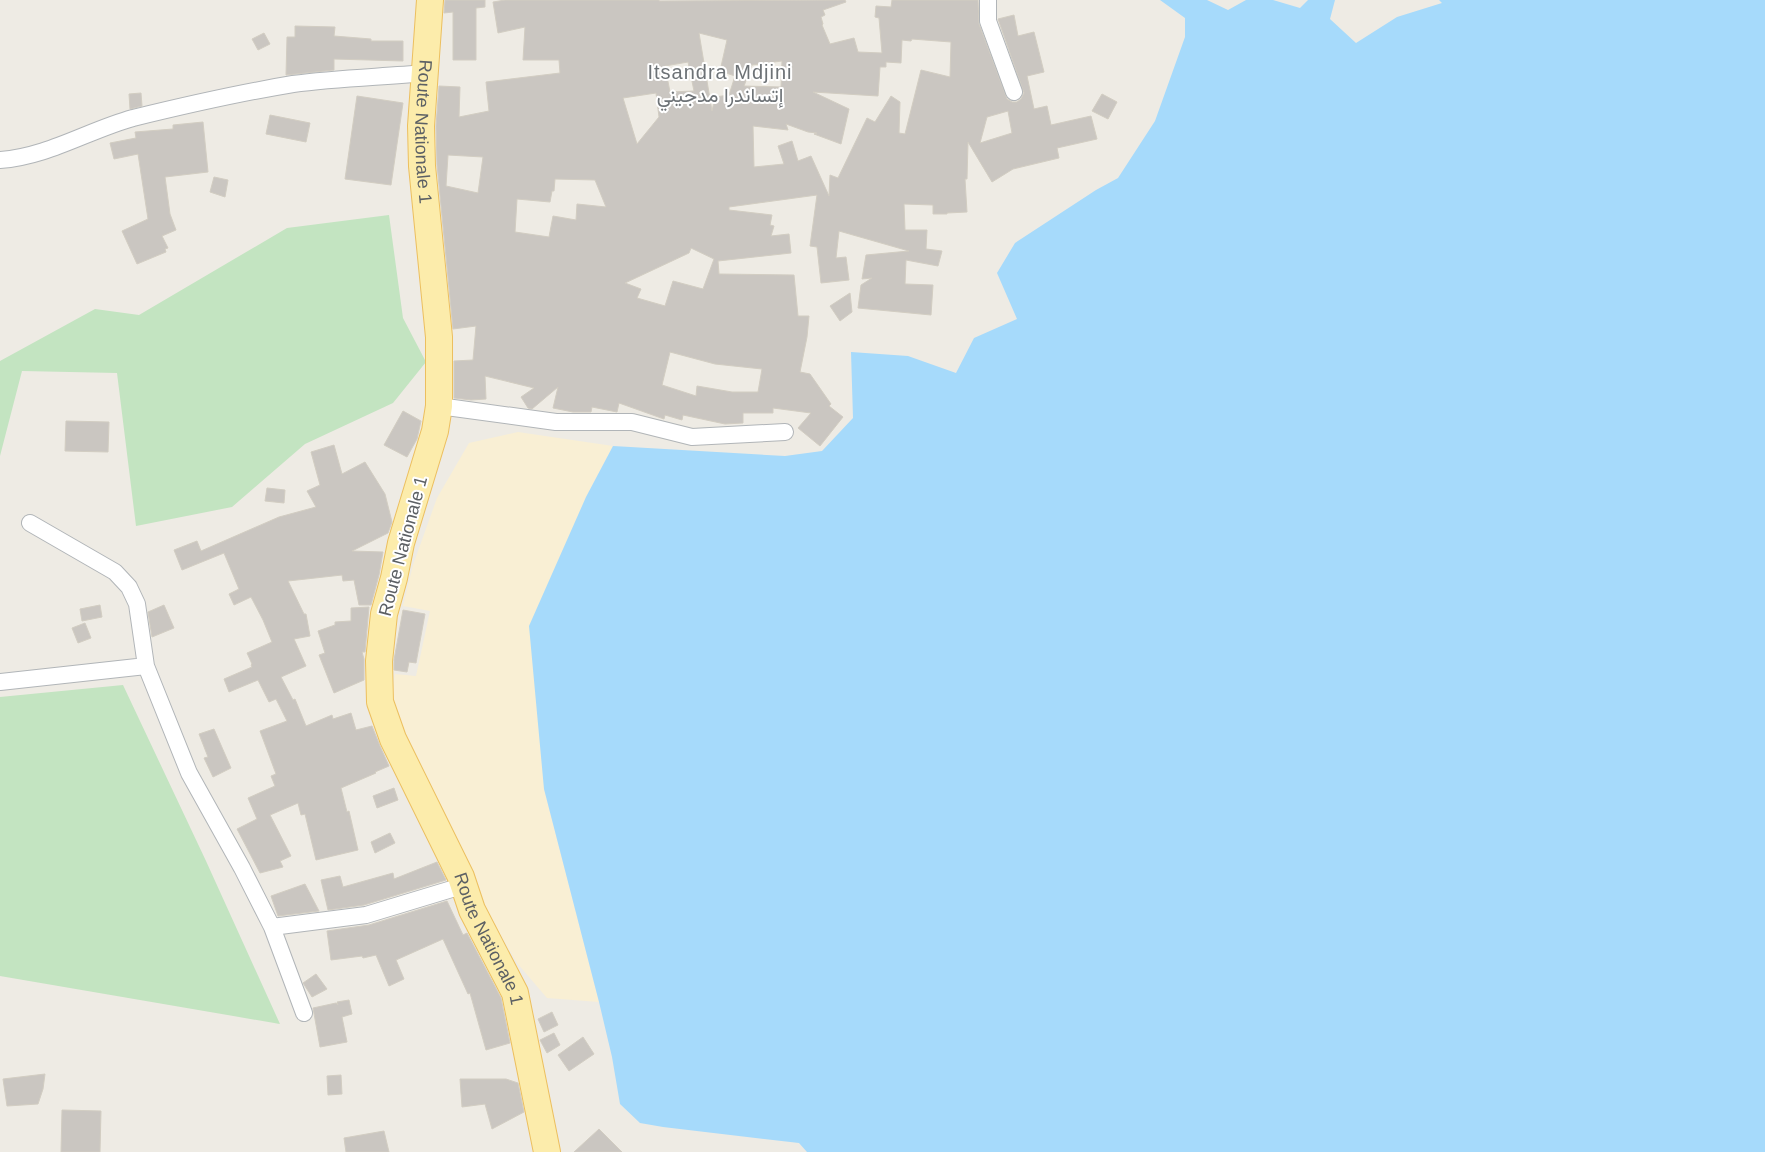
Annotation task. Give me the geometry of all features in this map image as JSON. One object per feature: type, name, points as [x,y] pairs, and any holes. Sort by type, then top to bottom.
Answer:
[{"type":"main road","name":"Route Nationale 1","points":[[430,0],[421,126],[422,166],[439,337],[440,406],[435,431],[401,543],[384,614],[379,662],[380,702],[393,739],[465,885],[472,910],[515,993],[547,1152]]},
{"type":"street","points":[[988,0],[988,21],[1014,92]]},
{"type":"street","points":[[0,160],[25,156],[131,119],[221,98],[301,83],[425,74]]},
{"type":"street","points":[[440,406],[556,422],[632,422],[692,437],[785,432]]},
{"type":"street","points":[[30,523],[115,572],[129,587],[137,604],[146,666],[189,773],[242,868],[272,927],[304,1014]]},
{"type":"street","points":[[0,682],[146,666]]},
{"type":"street","points":[[272,927],[366,915],[465,885]]},
{"type":"green space","points":[[389,215],[403,318],[426,362],[393,403],[305,444],[232,507],[136,526],[117,373],[22,371],[0,456],[0,361],[95,309],[139,315],[287,228]]},
{"type":"green space","points":[[123,685],[280,1024],[0,976],[0,697]]},
{"type":"sand","points":[[518,432],[613,446],[586,497],[544,789],[599,1002],[547,998],[517,963],[490,917],[444,828],[390,707],[395,674],[416,676],[430,611],[403,606],[413,565],[437,498],[469,443]]},
{"type":"water","points":[[1160,0],[1207,0],[1228,10],[1246,0],[1273,0],[1300,8],[1308,0],[1335,0],[1330,19],[1356,43],[1397,17],[1442,3],[1439,0],[1765,0],[1765,1152],[807,1152],[799,1143],[640,1123],[620,1104],[612,1057],[599,1002],[544,789],[529,626],[586,497],[613,446],[785,456],[822,451],[853,418],[851,352],[908,356],[956,373],[974,338],[1017,319],[997,273],[1015,243],[1096,190],[1118,178],[1155,121],[1185,37],[1185,18]]},
{"type":"building","points":[[445,0],[485,0],[485,7],[476,8],[476,60],[453,60],[453,12],[444,13]]},
{"type":"building","points":[[505,0],[845,0],[846,2],[823,10],[825,15],[821,17],[822,25],[830,44],[854,38],[858,52],[882,53],[879,18],[875,17],[876,6],[891,7],[892,0],[978,0],[979,24],[1007,99],[1017,102],[1024,93],[998,19],[1014,15],[1018,36],[1034,32],[1044,72],[1027,76],[1034,109],[1047,106],[1051,125],[1091,116],[1097,139],[1057,148],[1059,158],[1013,169],[992,182],[968,142],[967,179],[965,179],[967,212],[933,214],[933,205],[904,204],[905,230],[927,230],[926,249],[942,251],[938,266],[906,260],[905,284],[933,285],[931,315],[858,308],[861,285],[872,278],[862,279],[866,255],[909,251],[839,231],[836,258],[846,257],[849,280],[821,283],[817,247],[810,246],[817,195],[729,207],[729,210],[772,215],[770,225],[774,226],[771,236],[789,234],[791,253],[718,261],[719,274],[794,275],[798,316],[809,316],[800,372],[810,374],[831,404],[829,406],[843,417],[820,446],[798,428],[811,413],[773,408],[773,413],[743,413],[743,423],[725,424],[683,415],[682,420],[665,415],[664,419],[619,403],[617,412],[592,407],[591,412],[573,412],[553,408],[558,387],[532,409],[528,408],[521,397],[534,388],[485,376],[486,399],[454,398],[454,361],[473,360],[476,326],[453,329],[437,165],[436,126],[439,86],[460,87],[459,117],[489,111],[486,82],[560,73],[559,60],[523,60],[525,27],[498,33],[493,2]],"holes":[[[699,33],[727,40],[720,71],[735,76],[729,95],[715,97],[712,111]],[[902,40],[951,42],[950,77],[921,70],[905,134],[899,133],[900,102],[891,96],[875,122],[867,118],[838,178],[830,175],[829,196],[811,156],[798,161],[792,141],[778,146],[784,164],[754,167],[753,126],[788,130],[786,124],[808,132],[817,133],[814,134],[841,144],[849,109],[813,92],[878,96],[880,67],[886,67],[886,62],[901,63]],[[782,61],[781,87],[744,86],[752,65]],[[688,62],[694,91],[670,92],[665,66]],[[656,93],[659,117],[637,144],[623,98]],[[1008,111],[1012,133],[980,143],[987,117]],[[448,155],[483,157],[478,193],[446,186]],[[555,179],[595,180],[606,207],[577,204],[576,220],[553,216],[549,237],[515,232],[517,199],[550,202],[552,191],[554,191]],[[691,248],[714,259],[703,289],[673,281],[665,306],[637,298],[641,289],[625,283],[689,253]],[[670,352],[715,364],[762,369],[758,392],[732,392],[697,386],[696,396],[662,385]]]},
{"type":"building","points":[[295,26],[335,27],[334,36],[371,39],[371,41],[403,41],[403,61],[334,59],[334,70],[286,75],[287,37],[295,37]]},
{"type":"building","points":[[264,33],[270,44],[258,50],[252,39]]},
{"type":"building","points":[[141,93],[142,106],[130,109],[129,94]]},
{"type":"building","points":[[1102,94],[1117,102],[1108,119],[1092,111]]},
{"type":"building","points":[[357,96],[403,103],[391,185],[345,179]]},
{"type":"building","points":[[270,115],[310,123],[306,142],[266,134]]},
{"type":"building","points":[[203,122],[208,172],[165,177],[170,214],[176,230],[162,236],[168,248],[165,249],[166,252],[137,264],[122,231],[148,219],[138,154],[114,159],[110,143],[136,138],[135,132],[173,129],[173,125]]},
{"type":"building","points":[[214,177],[228,180],[225,197],[210,192]]},
{"type":"building","points":[[850,293],[852,312],[840,321],[830,306]]},
{"type":"building","points":[[403,411],[421,421],[417,439],[407,457],[384,445]]},
{"type":"building","points":[[66,421],[109,422],[108,452],[65,451]]},
{"type":"building","points":[[334,445],[342,474],[365,462],[385,494],[392,522],[388,533],[352,551],[383,552],[371,605],[359,605],[354,580],[343,581],[342,575],[288,581],[304,614],[306,614],[310,636],[294,639],[306,666],[281,677],[293,700],[295,699],[306,726],[332,715],[333,719],[351,713],[356,730],[372,726],[389,766],[341,788],[347,812],[349,811],[358,850],[316,860],[305,814],[301,815],[298,803],[270,815],[291,856],[280,861],[283,867],[260,873],[237,829],[257,819],[248,798],[275,786],[271,776],[276,774],[260,731],[287,721],[276,699],[269,702],[258,680],[229,692],[224,679],[252,667],[247,653],[272,642],[251,597],[234,605],[229,594],[239,589],[224,553],[182,570],[174,550],[197,541],[201,551],[279,517],[316,507],[307,491],[320,485],[311,452]]},
{"type":"building","points":[[267,488],[285,490],[284,503],[265,501]]},
{"type":"building","points":[[100,605],[102,617],[82,621],[80,609]]},
{"type":"building","points":[[164,605],[174,628],[152,637],[148,612]]},
{"type":"building","points":[[369,607],[365,652],[362,652],[364,680],[334,693],[319,655],[325,653],[318,631],[335,625],[335,622],[351,621],[351,608]]},
{"type":"building","points":[[403,610],[425,614],[416,663],[409,662],[407,672],[394,670]]},
{"type":"building","points":[[85,623],[91,638],[78,643],[72,628]]},
{"type":"building","points":[[214,729],[231,768],[213,777],[204,758],[208,757],[199,734]]},
{"type":"building","points":[[394,788],[398,800],[377,808],[373,796]]},
{"type":"building","points":[[390,833],[395,843],[375,853],[371,842]]},
{"type":"building","points":[[437,862],[446,880],[364,905],[328,910],[321,880],[340,876],[343,887],[393,873],[394,879]]},
{"type":"building","points":[[305,884],[319,911],[278,916],[271,896]]},
{"type":"building","points":[[447,901],[463,935],[467,933],[501,998],[510,1043],[486,1050],[470,993],[468,994],[443,939],[396,960],[404,979],[389,986],[376,955],[363,958],[362,956],[331,960],[327,931],[369,925]]},
{"type":"building","points":[[316,974],[327,989],[312,997],[303,983]]},
{"type":"building","points":[[349,1000],[352,1014],[342,1017],[347,1042],[320,1047],[313,1008],[336,1003],[338,1005],[337,1002]]},
{"type":"building","points":[[552,1012],[558,1025],[544,1032],[538,1019]]},
{"type":"building","points":[[554,1033],[560,1045],[547,1053],[540,1040]]},
{"type":"building","points":[[583,1037],[594,1054],[569,1071],[558,1055]]},
{"type":"building","points":[[45,1074],[38,1104],[7,1106],[3,1079]]},
{"type":"building","points":[[341,1075],[342,1094],[328,1095],[327,1076]]},
{"type":"building","points":[[460,1079],[506,1079],[518,1083],[524,1112],[492,1129],[485,1104],[462,1107]]},
{"type":"building","points":[[62,1110],[101,1111],[100,1152],[61,1152]]},
{"type":"building","points":[[599,1129],[622,1152],[574,1152]]},
{"type":"building","points":[[384,1131],[389,1152],[346,1152],[344,1138]]},
{"type":"district","name":"Itsandra Mdjini إتساندرا مدجيني","points":[[720,84]]}]
